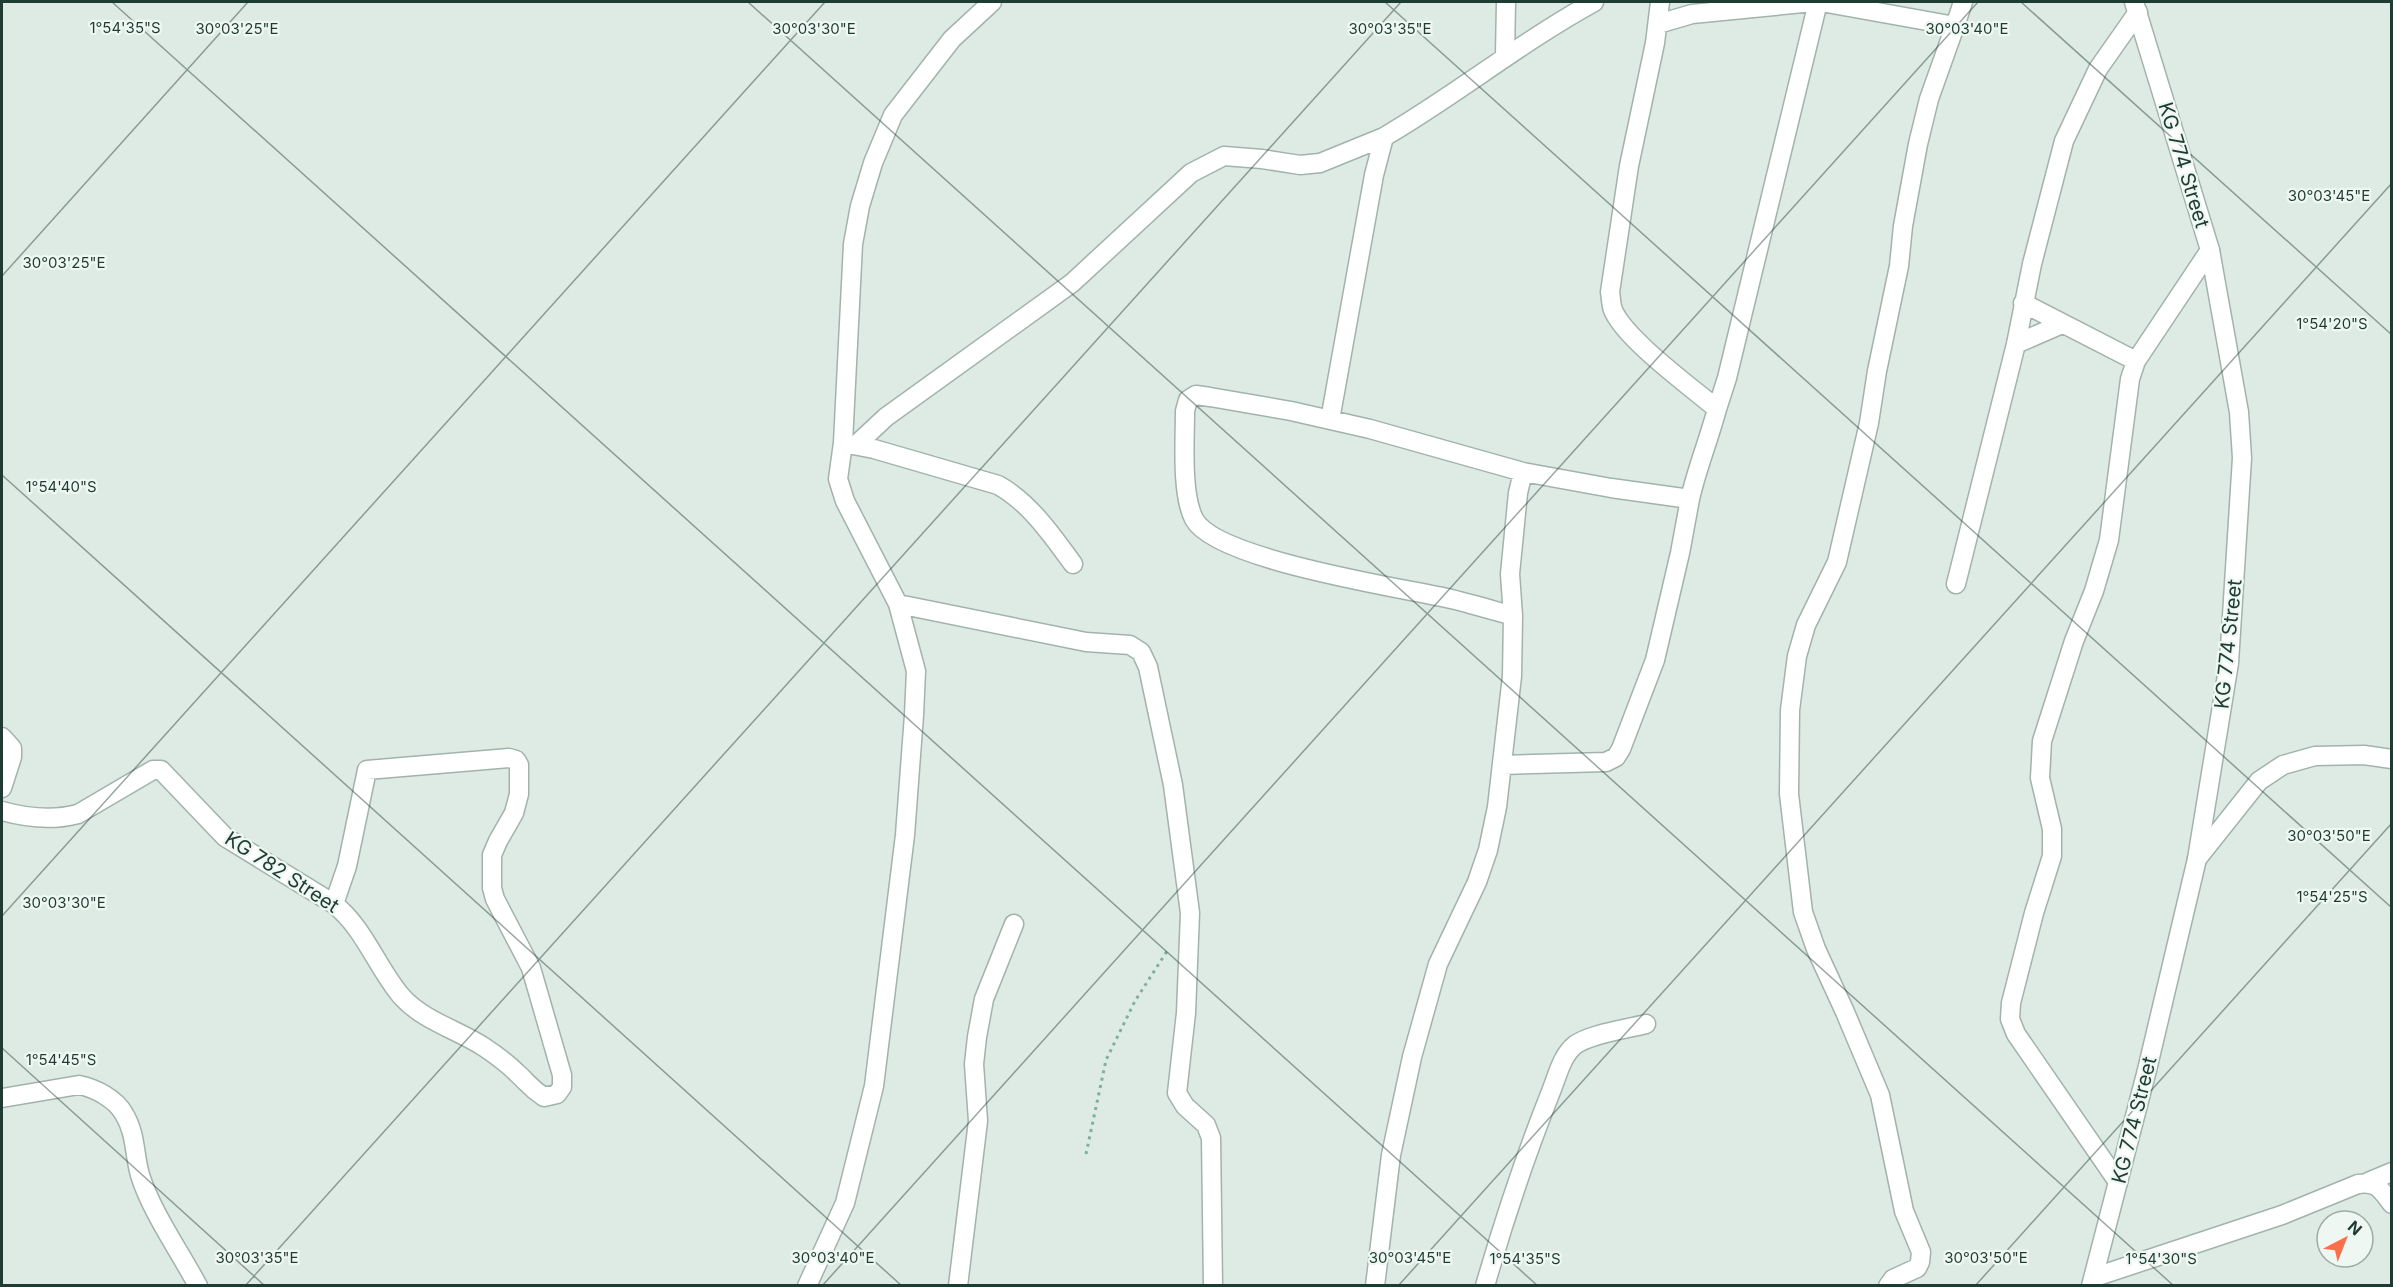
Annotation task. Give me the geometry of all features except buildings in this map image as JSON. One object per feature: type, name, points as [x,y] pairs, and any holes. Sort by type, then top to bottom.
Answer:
[{"type":"street","points":[[807,1286],[844,1203],[857,1162],[874,1086],[905,835],[916,671],[898,604],[845,501],[838,479],[850,444],[853,244],[860,206],[873,163],[893,115],[952,39],[992,2]]},
{"type":"street","points":[[1505,55],[1506,2]]},
{"type":"street","points":[[850,444],[1072,283],[1191,172],[1224,156],[1300,165],[1320,163],[1384,137],[1418,118],[1505,55],[1594,2]]},
{"type":"street","points":[[1660,2],[1658,24],[1629,166],[1610,292],[1613,310],[1624,327],[1638,342],[1717,409]]},
{"type":"street","points":[[1658,24],[1692,14],[1818,2],[1955,26]]},
{"type":"street","points":[[1503,765],[1606,762],[1616,757],[1621,749],[1655,660],[1698,465],[1730,367],[1818,2]]},
{"type":"street","points":[[1888,1286],[1893,1279],[1917,1268],[1921,1252],[1904,1211],[1880,1095],[1816,949],[1803,912],[1789,794],[1790,710],[1797,656],[1806,625],[1837,562],[1869,423],[1899,266],[1903,226],[1918,144],[1929,99],[1963,2]]},
{"type":"street","points":[[1956,584],[2064,141],[2098,69],[2136,7]]},
{"type":"street","name":"KG 774 Street","points":[[2093,1281],[2197,859],[2229,663],[2242,458],[2239,412],[2210,250],[2136,7]]},
{"type":"street","points":[[1330,420],[1363,237],[1384,137]]},
{"type":"street","points":[[2118,1182],[2016,1034],[2010,1019],[2011,1003],[2052,856],[2052,829],[2040,778],[2042,741],[2074,641],[2094,591],[2109,540],[2130,379],[2136,361],[2210,250]]},
{"type":"street","points":[[2023,303],[2136,361]]},
{"type":"street","points":[[2016,344],[2062,324]]},
{"type":"street","points":[[1513,616],[1453,599],[1315,570],[1237,548],[1206,532],[1195,521],[1188,503],[1185,411],[1188,400],[1196,396],[1210,397],[1330,420],[1523,472],[1690,499]]},
{"type":"street","points":[[850,444],[998,485],[1013,494],[1058,543],[1073,564]]},
{"type":"street","points":[[1375,1286],[1384,1200],[1412,1057],[1438,964],[1477,882],[1488,850],[1503,765],[1512,676],[1513,616],[1510,574],[1518,493],[1523,472]]},
{"type":"street","points":[[898,604],[1086,642],[1130,645],[1141,652],[1148,667],[1173,785],[1190,913],[1186,1013],[1177,1093],[1185,1106],[1206,1125],[1211,1138],[1213,1286]]},
{"type":"street","points":[[2,737],[12,748],[12,757],[2,788]]},
{"type":"street","points":[[2197,859],[2259,781],[2283,765],[2315,756],[2364,755],[2391,759]]},
{"type":"street","name":"KG 782 Street","points":[[2,811],[41,818],[78,814],[153,770],[162,770],[225,837],[345,913],[361,934],[386,977],[404,999],[422,1014],[481,1045],[504,1061],[529,1087],[544,1097],[557,1094],[562,1087],[562,1075],[531,968],[495,899],[492,888],[492,855],[514,813],[519,794],[519,765],[516,760],[509,758],[367,770],[347,866],[334,904]]},
{"type":"street","points":[[958,1286],[978,1121],[974,1064],[977,1037],[984,999],[1014,924]]},
{"type":"street","points":[[1485,1286],[1507,1210],[1536,1128],[1566,1055],[1576,1044],[1587,1039],[1646,1024]]},
{"type":"street","points":[[2,1098],[79,1085],[90,1087],[107,1097],[124,1112],[135,1138],[140,1174],[148,1195],[198,1286]]},
{"type":"street","points":[[2093,1281],[2282,1215],[2391,1172]]},
{"type":"street","points":[[2368,1182],[2376,1185],[2391,1204]]},
{"type":"path","points":[[1086,1154],[1106,1060],[1135,1001],[1173,942]]}]
